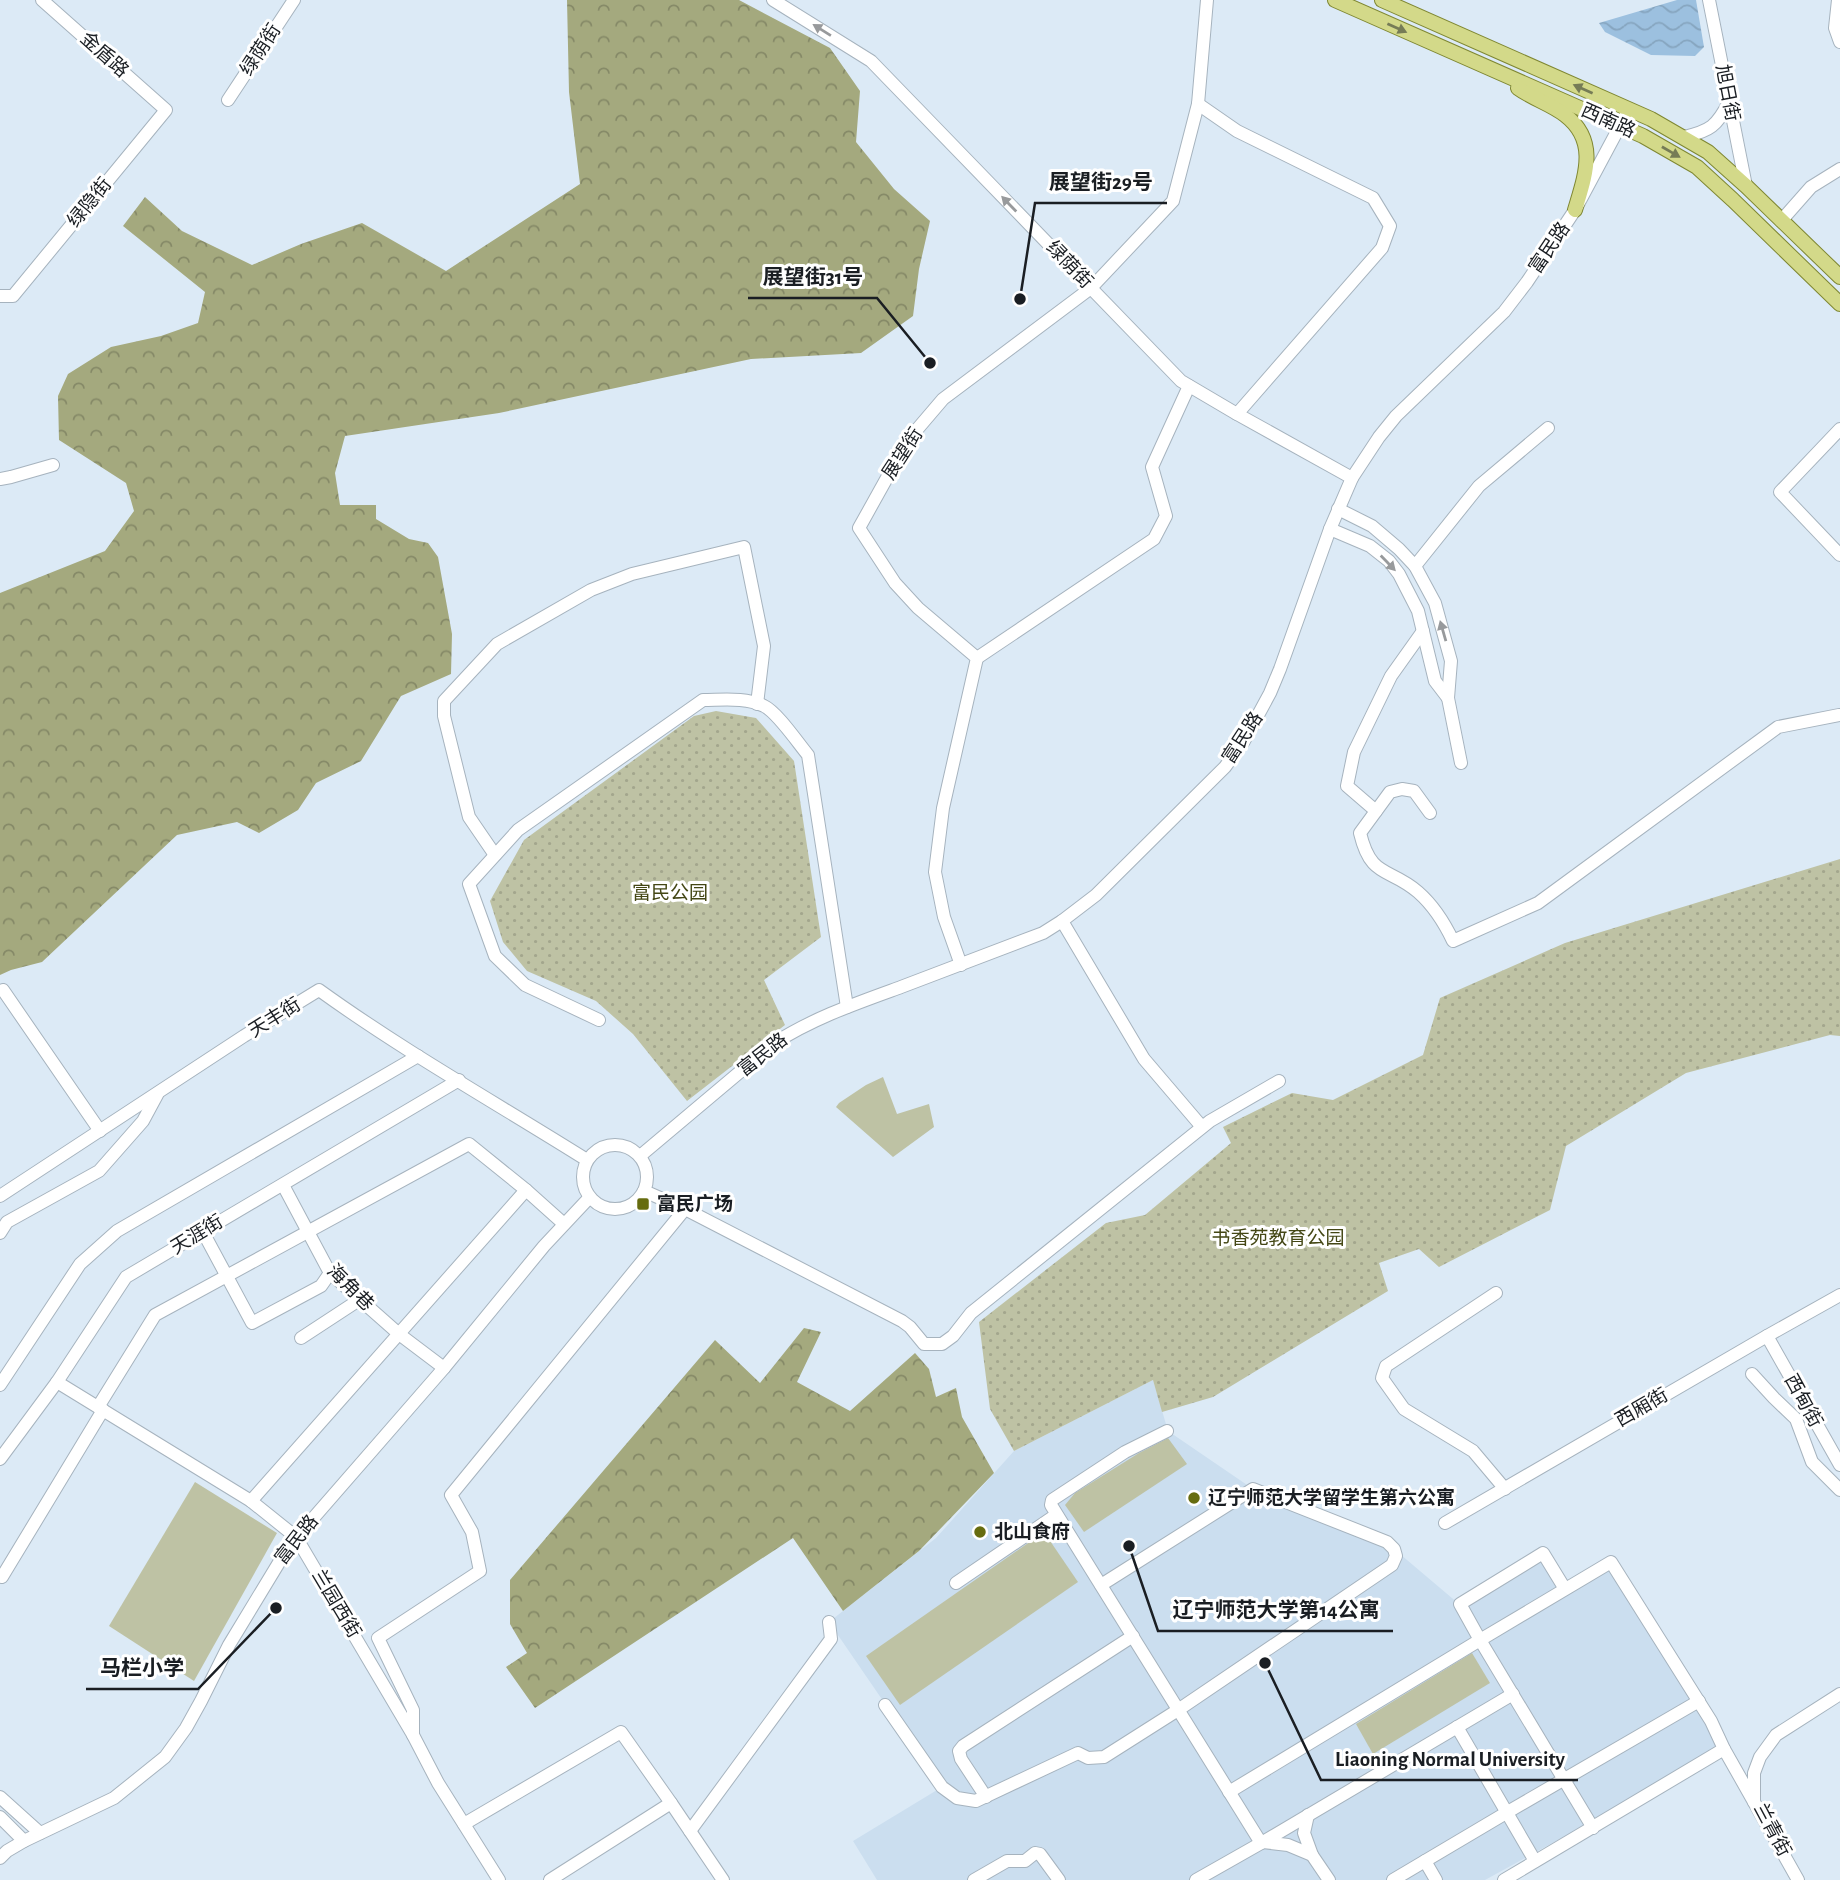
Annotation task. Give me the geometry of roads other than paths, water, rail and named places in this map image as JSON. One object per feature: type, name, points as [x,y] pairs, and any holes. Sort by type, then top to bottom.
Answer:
[{"type":"main road","name":"西南路","points":[[1335,0],[1643,136],[1697,167],[1840,304]]},
{"type":"main road","name":"西南路","points":[[1381,0],[1651,119],[1684,137],[1708,152],[1746,186],[1840,277]]},
{"type":"main road","points":[[1494,71],[1528,96],[1565,115],[1581,133],[1588,155],[1575,210]]},
{"type":"street","name":"金盾路","points":[[42,0],[166,110]]},
{"type":"street","name":"绿荫街","points":[[228,100],[294,0]]},
{"type":"street","name":"绿荫街","points":[[772,0],[871,61],[1181,381],[1352,478]]},
{"type":"street","name":"展望街","points":[[976,658],[918,608],[895,583],[859,528],[908,440],[943,399],[1091,288],[1172,201],[1198,104],[1209,0]]},
{"type":"street","name":"旭日街","points":[[1709,0],[1746,186]]},
{"type":"street","points":[[1838,0],[1835,28],[1840,42]]},
{"type":"street","points":[[1684,137],[1704,133],[1719,121],[1729,102]]},
{"type":"street","points":[[1198,104],[1237,131],[1373,198],[1390,226],[1382,248],[1237,414]]},
{"type":"street","name":"绿隐街","points":[[7,296],[166,110]]},
{"type":"street","name":"富民路","points":[[640,1156],[773,1044],[811,1021],[1043,933],[1062,921],[1096,895],[1225,767],[1244,741],[1270,693],[1330,529],[1352,478],[1396,416],[1504,312],[1527,282],[1575,210],[1629,110]]},
{"type":"street","points":[[1781,220],[1811,187],[1840,169]]},
{"type":"street","points":[[961,965],[944,917],[935,872],[943,808],[976,658],[1154,539],[1166,516],[1152,467],[1189,386]]},
{"type":"street","points":[[1415,566],[1479,486],[1548,428]]},
{"type":"street","points":[[1840,429],[1780,492],[1840,555]]},
{"type":"street","points":[[0,479],[53,465]]},
{"type":"street","points":[[1338,509],[1372,526],[1399,549],[1415,566],[1434,603],[1451,661],[1448,698],[1461,763]]},
{"type":"street","points":[[1330,529],[1370,546],[1389,561],[1399,574],[1418,611],[1434,681],[1448,698]]},
{"type":"street","points":[[495,855],[469,817],[444,716],[444,701],[497,644],[591,590],[632,574],[744,547],[764,646],[757,704]]},
{"type":"street","points":[[1376,811],[1347,786],[1354,752],[1391,676],[1423,631]]},
{"type":"street","points":[[599,1020],[525,985],[495,956],[469,884],[518,830],[703,700],[741,701],[765,706],[808,755],[847,1007]]},
{"type":"street","points":[[1430,813],[1415,791],[1402,789],[1390,792],[1360,833],[1364,851],[1374,866],[1417,891],[1440,914],[1453,941],[1538,903],[1778,727],[1839,715]]},
{"type":"street","points":[[1062,921],[1144,1059],[1202,1127]]},
{"type":"street","points":[[3,990],[100,1131]]},
{"type":"street","name":"天丰街","points":[[0,1196],[244,1036],[320,990],[373,1028],[587,1160]]},
{"type":"street","points":[[0,1385],[80,1264],[117,1231],[418,1056]]},
{"type":"street","name":"天涯街","points":[[0,1460],[57,1382],[126,1277],[459,1080]]},
{"type":"street","points":[[644,1191],[685,1209],[902,1321],[924,1343],[942,1344],[953,1336],[971,1312],[1202,1127],[1279,1081]]},
{"type":"street","points":[[0,1233],[7,1222],[99,1171],[143,1121],[159,1092]]},
{"type":"street","points":[[0,1576],[2,1577],[155,1315],[470,1144],[564,1224]]},
{"type":"street","points":[[612,1144],[632,1149],[640,1156],[647,1173],[644,1191],[638,1199],[621,1209],[601,1207],[589,1198],[582,1182],[587,1160],[593,1152],[612,1144]]},
{"type":"street","name":"海角巷","points":[[283,1185],[330,1273],[399,1335],[444,1368]]},
{"type":"street","points":[[251,1501],[526,1191]]},
{"type":"street","name":"富民路","points":[[0,1858],[24,1840],[114,1798],[165,1757],[186,1728],[229,1645],[296,1537],[589,1198]]},
{"type":"street","points":[[413,1735],[413,1710],[378,1638],[480,1571],[472,1532],[451,1495],[685,1209]]},
{"type":"street","points":[[203,1232],[252,1323],[321,1286],[330,1273]]},
{"type":"street","points":[[1496,1293],[1386,1366],[1382,1378],[1404,1409],[1473,1451],[1505,1489]]},
{"type":"street","name":"西厢街","points":[[1445,1523],[1840,1295]]},
{"type":"street","points":[[301,1338],[359,1300]]},
{"type":"street","name":"西甸街","points":[[1767,1336],[1840,1465]]},
{"type":"street","points":[[1752,1374],[1796,1419],[1812,1462],[1840,1490]]},
{"type":"street","name":"兰园西街","points":[[57,1382],[251,1501],[296,1537],[413,1735],[438,1783],[499,1880]]},
{"type":"street","points":[[1167,1431],[1125,1452],[1052,1500],[1051,1505],[1262,1843]]},
{"type":"street","points":[[885,1705],[942,1787],[957,1798],[976,1801],[1078,1754],[1088,1758],[1104,1757],[1392,1565],[1396,1556],[1394,1549],[1387,1542],[1253,1489],[1101,1585]]},
{"type":"street","points":[[956,1583],[1055,1515]]},
{"type":"street","points":[[1565,1589],[1543,1553],[1460,1604],[1593,1828]]},
{"type":"street","points":[[1229,1793],[1611,1562],[1711,1721],[1754,1802]]},
{"type":"street","points":[[690,1831],[831,1639],[829,1622]]},
{"type":"street","points":[[986,1797],[961,1759],[959,1751],[963,1746],[1133,1636]]},
{"type":"street","points":[[1196,1880],[1513,1694]]},
{"type":"street","name":"兰青街","points":[[1798,1880],[1754,1802],[1754,1773],[1760,1756],[1776,1735],[1840,1694]]},
{"type":"street","points":[[1393,1880],[1699,1701]]},
{"type":"street","points":[[1457,1727],[1535,1861]]},
{"type":"street","points":[[464,1824],[621,1732],[723,1880]]},
{"type":"street","points":[[1504,1880],[1724,1749]]},
{"type":"street","points":[[0,1797],[40,1833]]},
{"type":"street","points":[[550,1880],[671,1803]]},
{"type":"street","points":[[1308,1815],[1304,1833],[1312,1855],[1329,1880]]},
{"type":"street","points":[[0,1816],[24,1840]]},
{"type":"street","points":[[1262,1843],[1288,1845],[1312,1855]]},
{"type":"street","points":[[974,1880],[1007,1861],[1025,1861],[1035,1853],[1043,1857],[1059,1880]]},
{"type":"street","points":[[1424,1861],[1436,1880]]},
{"type":"water","points":[[1677,0],[1696,0],[1704,47],[1695,56],[1651,55],[1605,32],[1599,23]]},
{"type":"place","name":"展望街29号","points":[[1020,299]]},
{"type":"place","name":"展望街31号","points":[[930,363]]},
{"type":"place","name":"富民广场","points":[[643,1204]]},
{"type":"place","name":"辽宁师范大学留学生第六公寓","points":[[1194,1498]]},
{"type":"place","name":"北山食府","points":[[980,1532]]},
{"type":"place","name":"辽宁师范大学第14公寓","points":[[1129,1546]]},
{"type":"place","name":"马栏小学","points":[[276,1608]]},
{"type":"place","name":"Liaoning Normal University","points":[[1265,1663]]},
{"type":"park label","name":"富民公园","points":[[670,893]]},
{"type":"park label","name":"书香苑教育公园","points":[[1278,1238]]}]
